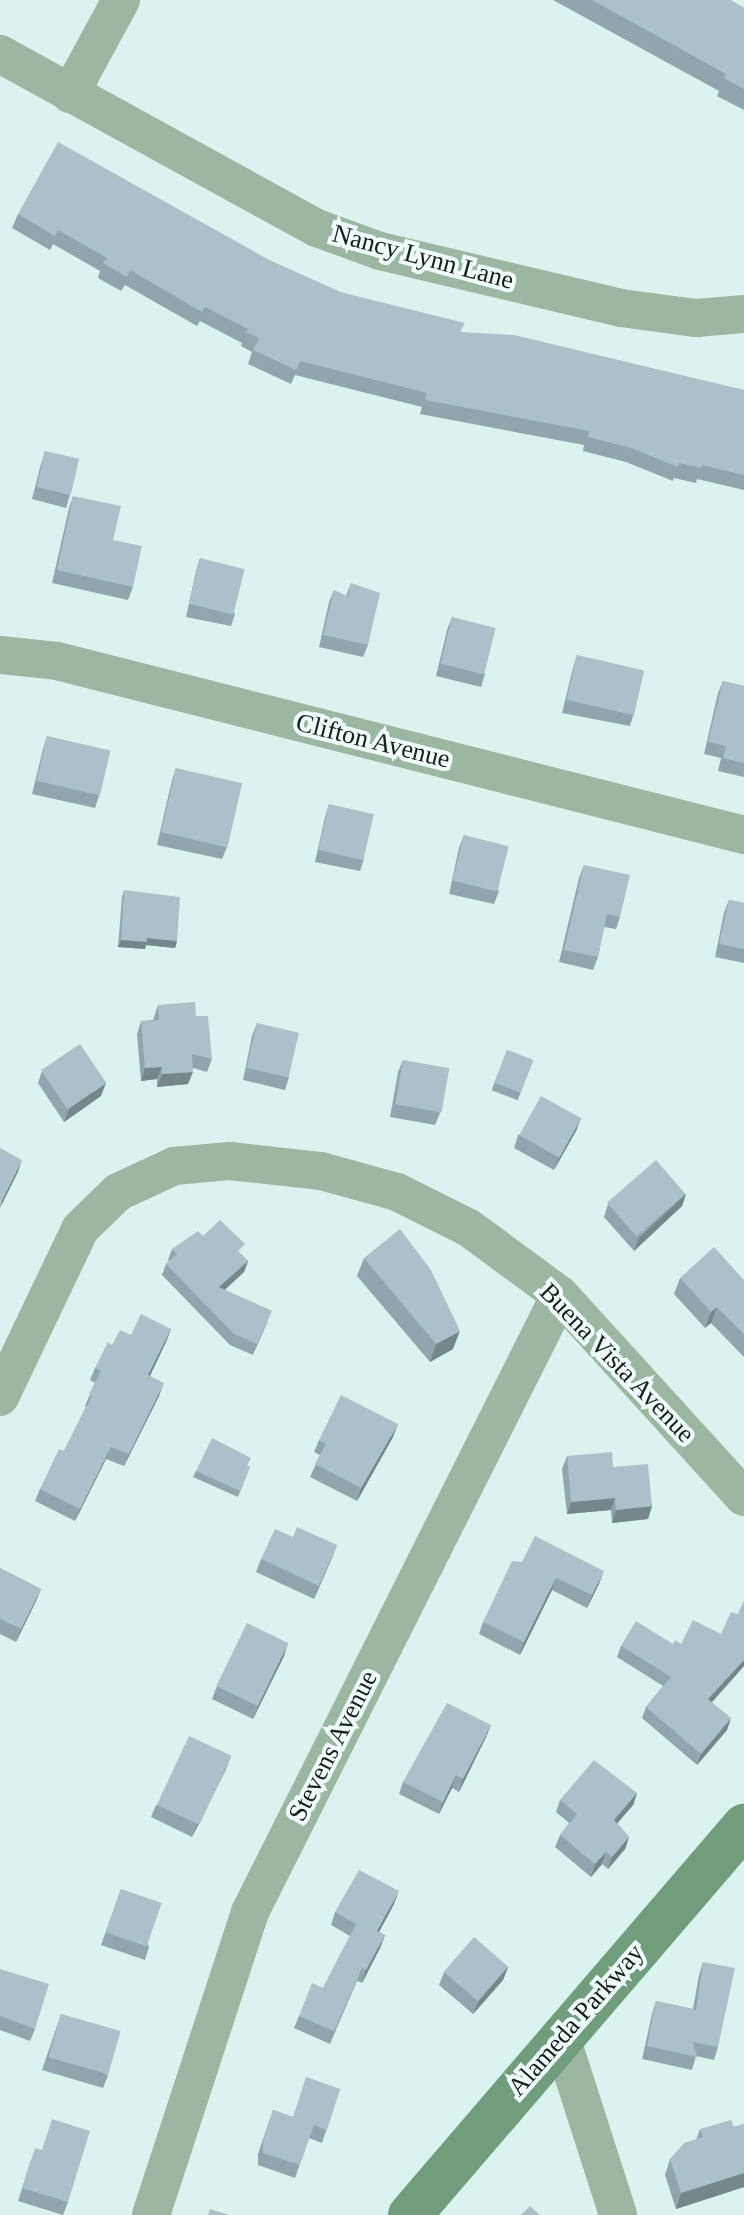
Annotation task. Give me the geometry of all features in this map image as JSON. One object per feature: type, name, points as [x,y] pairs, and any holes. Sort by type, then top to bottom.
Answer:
[{"type":"street","points":[[70,94],[121,0]]},
{"type":"street","name":"Nancy Lynn Lane","points":[[0,54],[317,228],[380,251],[621,308],[696,318],[744,314]]},
{"type":"street","name":"Clifton Avenue","points":[[0,655],[57,661],[744,835]]},
{"type":"street","name":"Buena Vista Avenue","points":[[0,1397],[80,1229],[118,1192],[174,1166],[230,1161],[321,1171],[397,1192],[469,1228],[560,1295],[744,1497]]},
{"type":"street","name":"Stevens Avenue","points":[[151,2215],[250,1912],[560,1295]]},
{"type":"street","name":"Alameda Parkway","points":[[410,2215],[744,1826]]},
{"type":"street","points":[[561,2037],[618,2215]]},
{"type":"building","points":[[592,0],[730,0],[744,8],[744,89],[724,78],[726,74]]},
{"type":"building","points":[[58,142],[271,261],[340,292],[465,323],[460,332],[514,335],[744,390],[744,475],[702,465],[701,468],[679,463],[678,467],[631,448],[588,437],[589,431],[425,400],[427,393],[300,361],[296,370],[253,350],[259,338],[246,332],[248,329],[205,307],[202,312],[130,270],[127,277],[103,263],[107,258],[58,230],[55,236],[18,214]]},
{"type":"building","points":[[45,451],[79,459],[71,495],[37,487]]},
{"type":"building","points":[[73,496],[121,506],[113,540],[142,546],[133,587],[57,570]]},
{"type":"building","points":[[200,558],[245,569],[233,615],[189,604]]},
{"type":"building","points":[[351,583],[380,593],[368,645],[323,635],[334,590],[348,597]]},
{"type":"building","points":[[452,617],[496,628],[484,674],[440,664]]},
{"type":"building","points":[[577,655],[644,671],[634,715],[567,700]]},
{"type":"building","points":[[723,681],[744,686],[744,763],[723,758],[726,746],[708,742]]},
{"type":"building","points":[[47,736],[110,751],[100,795],[37,781]]},
{"type":"building","points":[[176,768],[242,783],[227,848],[161,832]]},
{"type":"building","points":[[329,804],[374,814],[363,860],[318,850]]},
{"type":"building","points":[[464,835],[509,846],[497,892],[453,881]]},
{"type":"building","points":[[584,865],[630,875],[620,917],[607,914],[598,957],[564,950]]},
{"type":"building","points":[[124,890],[180,897],[177,941],[147,938],[147,942],[121,940]]},
{"type":"building","points":[[729,900],[744,903],[744,949],[719,944]]},
{"type":"building","points":[[195,1002],[196,1016],[208,1016],[212,1059],[192,1054],[193,1072],[162,1074],[162,1067],[145,1068],[141,1021],[159,1020],[158,1005]]},
{"type":"building","points":[[257,1023],[299,1033],[289,1077],[247,1068]]},
{"type":"building","points":[[80,1044],[106,1083],[67,1109],[41,1070]]},
{"type":"building","points":[[507,1050],[533,1060],[521,1093],[494,1083]]},
{"type":"building","points":[[403,1060],[449,1068],[441,1112],[395,1104]]},
{"type":"building","points":[[541,1096],[581,1118],[559,1158],[519,1135]]},
{"type":"building","points":[[0,1148],[22,1160],[1,1202],[0,1201]]},
{"type":"building","points":[[656,1160],[686,1194],[636,1237],[607,1203]]},
{"type":"building","points":[[220,1220],[245,1244],[238,1251],[248,1261],[219,1287],[272,1311],[257,1344],[234,1334],[166,1264],[177,1254],[172,1249],[198,1231],[203,1236]]},
{"type":"building","points":[[400,1229],[431,1270],[460,1331],[436,1344],[364,1258]]},
{"type":"building","points":[[714,1247],[744,1280],[744,1334],[717,1307],[711,1312],[680,1278]]},
{"type":"building","points":[[141,1314],[171,1329],[148,1375],[164,1383],[129,1454],[111,1447],[80,1509],[40,1489],[59,1449],[64,1451],[92,1396],[89,1394],[101,1371],[95,1368],[108,1342],[112,1345],[120,1330],[131,1335]]},
{"type":"building","points":[[341,1395],[398,1424],[361,1488],[315,1464],[326,1444],[319,1440]]},
{"type":"building","points":[[212,1438],[251,1458],[240,1491],[196,1471]]},
{"type":"building","points":[[612,1452],[613,1467],[648,1464],[652,1506],[616,1510],[615,1498],[571,1502],[567,1456]]},
{"type":"building","points":[[297,1527],[337,1545],[319,1586],[261,1559],[275,1529],[293,1537]]},
{"type":"building","points":[[535,1536],[604,1571],[592,1595],[556,1578],[524,1642],[483,1622],[512,1561],[522,1562]]},
{"type":"building","points":[[0,1568],[41,1589],[21,1629],[0,1619]]},
{"type":"building","points":[[744,1600],[744,1660],[708,1699],[731,1718],[701,1754],[646,1707],[671,1677],[621,1646],[636,1621],[673,1644],[675,1640],[681,1644],[693,1620],[721,1634],[731,1612],[738,1614]]},
{"type":"building","points":[[247,1623],[288,1643],[258,1706],[216,1686]]},
{"type":"building","points":[[447,1703],[491,1725],[463,1779],[456,1775],[443,1802],[403,1782]]},
{"type":"building","points":[[189,1736],[232,1756],[199,1825],[157,1805]]},
{"type":"building","points":[[594,1760],[637,1793],[614,1820],[629,1837],[612,1857],[606,1852],[595,1864],[560,1835],[577,1814],[560,1800]]},
{"type":"building","points":[[359,1870],[399,1891],[377,1931],[385,1935],[366,1970],[362,1968],[334,2031],[299,2016],[312,1983],[323,1988],[356,1924],[335,1912]]},
{"type":"building","points":[[121,1889],[162,1903],[147,1946],[106,1932]]},
{"type":"building","points":[[474,1937],[508,1967],[478,2001],[444,1972]]},
{"type":"building","points":[[703,1962],[735,1968],[718,2047],[693,2042],[697,2057],[647,2046],[656,2001],[696,2010]]},
{"type":"building","points":[[0,1969],[49,1984],[35,2029],[0,2016]]},
{"type":"building","points":[[61,2014],[121,2031],[108,2074],[49,2057]]},
{"type":"building","points":[[306,2077],[340,2089],[327,2130],[314,2125],[300,2165],[263,2153],[263,2142],[273,2110],[293,2117]]},
{"type":"building","points":[[52,2119],[90,2131],[68,2202],[22,2188],[35,2148],[42,2150]]},
{"type":"building","points":[[731,2120],[734,2127],[744,2124],[744,2173],[681,2193],[670,2159],[684,2143],[703,2137],[700,2129]]},
{"type":"building","points":[[530,2206],[540,2215],[521,2215]]},
{"type":"building","points":[[210,2209],[229,2215],[208,2215]]}]
